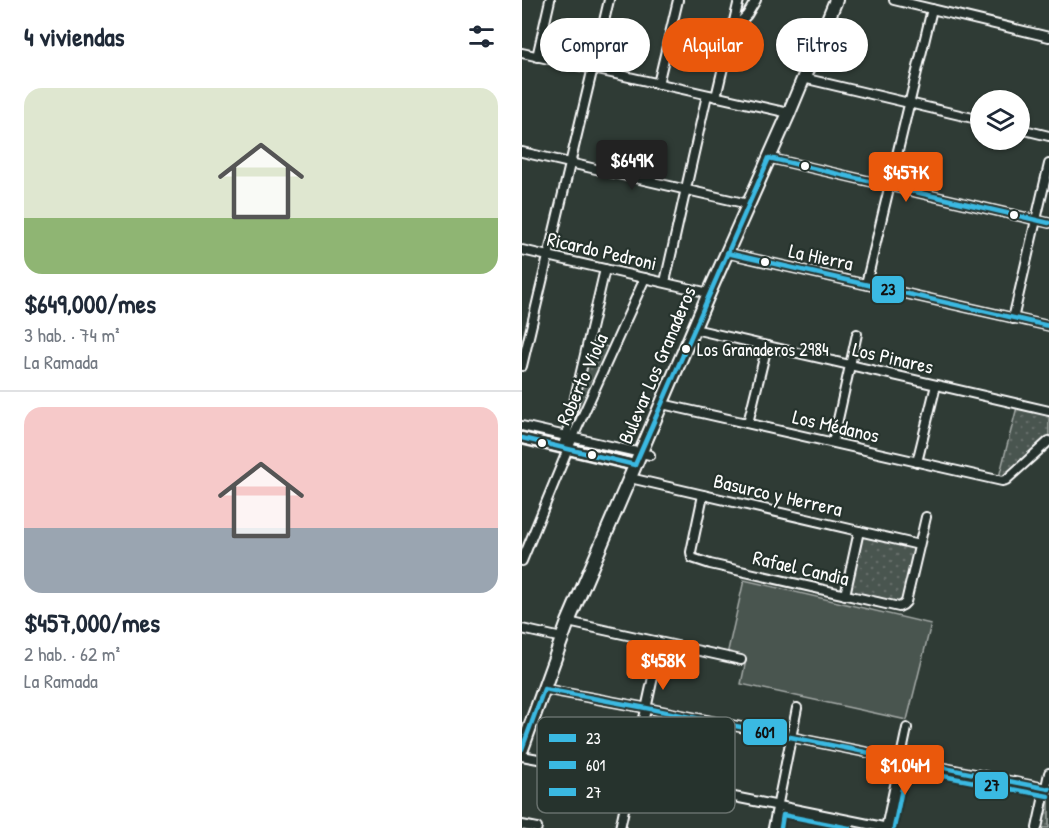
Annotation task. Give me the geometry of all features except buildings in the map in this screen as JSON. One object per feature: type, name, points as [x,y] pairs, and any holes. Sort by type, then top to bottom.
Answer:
[{"type":"main road","name":"Bulevar Los Granaderos","points":[[522,749],[568,622],[635,465],[645,454],[662,404],[836,0]]},
{"type":"main road","points":[[522,438],[635,465]]},
{"type":"street","points":[[537,57],[549,0]]},
{"type":"street","points":[[605,18],[609,0]]},
{"type":"street","points":[[658,84],[678,0]]},
{"type":"street","points":[[735,18],[739,0]]},
{"type":"street","points":[[744,18],[756,0]]},
{"type":"street","points":[[894,0],[1049,37]]},
{"type":"street","points":[[866,284],[932,9]]},
{"type":"street","points":[[522,53],[540,58]]},
{"type":"street","points":[[522,366],[591,72]]},
{"type":"street","points":[[605,72],[789,113]]},
{"type":"street","points":[[716,97],[722,72]]},
{"type":"street","points":[[803,78],[970,117]]},
{"type":"street","points":[[665,282],[708,95]]},
{"type":"street","points":[[1030,131],[1049,136]]},
{"type":"street","points":[[522,152],[748,204]]},
{"type":"street","points":[[769,158],[1049,223]]},
{"type":"street","points":[[1013,319],[1049,164]]},
{"type":"street","name":"Ricardo Pedroni","points":[[522,250],[709,293]]},
{"type":"street","name":"La Hierra","points":[[727,253],[1049,326]]},
{"type":"street","points":[[570,436],[605,269]]},
{"type":"street","name":"Roberto Viola","points":[[522,561],[570,436],[645,278]]},
{"type":"street","name":"Los Pinares","points":[[694,329],[1049,411]]},
{"type":"street","points":[[833,442],[857,334]]},
{"type":"street","points":[[748,423],[767,346]]},
{"type":"street","points":[[917,462],[936,385]]},
{"type":"street","name":"Los Médanos","points":[[662,404],[1002,481],[1006,480],[1049,441]]},
{"type":"street","points":[[522,426],[645,454]]},
{"type":"street","name":"Basurco y Herrera","points":[[630,478],[919,545]]},
{"type":"street","name":"Rafael Candia","points":[[703,495],[691,552],[692,558],[710,564],[899,607],[906,602],[919,545]]},
{"type":"street","points":[[919,545],[926,517]]},
{"type":"street","points":[[845,595],[859,531]]},
{"type":"street","points":[[568,622],[741,660]]},
{"type":"street","points":[[522,629],[562,638]]},
{"type":"street","points":[[644,717],[656,668]]},
{"type":"street","points":[[544,689],[691,717]]},
{"type":"street","points":[[773,828],[797,708]]},
{"type":"street","points":[[735,726],[1047,789]]},
{"type":"street","points":[[735,797],[887,828],[907,728]]},
{"type":"street","points":[[522,756],[537,759]]},
{"type":"street","points":[[1037,828],[1049,773]]},
{"type":"street","points":[[620,828],[623,813]]},
{"type":"street","points":[[522,825],[537,828]]},
{"type":"shaded area","points":[[590,343],[613,348],[577,415],[574,415]]},
{"type":"shaded area","points":[[1017,407],[1049,414],[1049,437],[1005,476],[999,477]]},
{"type":"shaded area","points":[[859,531],[919,545],[903,605],[845,595]]},
{"type":"shaded area","points":[[744,580],[931,624],[907,720],[741,684],[746,660],[727,655]]},
{"type":"shaded area","points":[[1049,789],[1049,828],[1037,828]]},
{"type":"transit line","name":"23","points":[[635,465],[769,158],[1049,223]]},
{"type":"transit line","name":"23","points":[[727,253],[1049,326]]},
{"type":"transit line","name":"23","points":[[522,438],[635,465]]},
{"type":"transit line","name":"601","points":[[522,749],[544,689],[691,717]]},
{"type":"transit line","name":"601","points":[[735,726],[1049,789]]},
{"type":"transit line","name":"27","points":[[894,828],[906,769],[1048,796]]},
{"type":"transit line","name":"27","points":[[781,828],[783,815],[849,828]]},
{"type":"place","name":"Los Granaderos 2984","points":[[686,349]]}]
